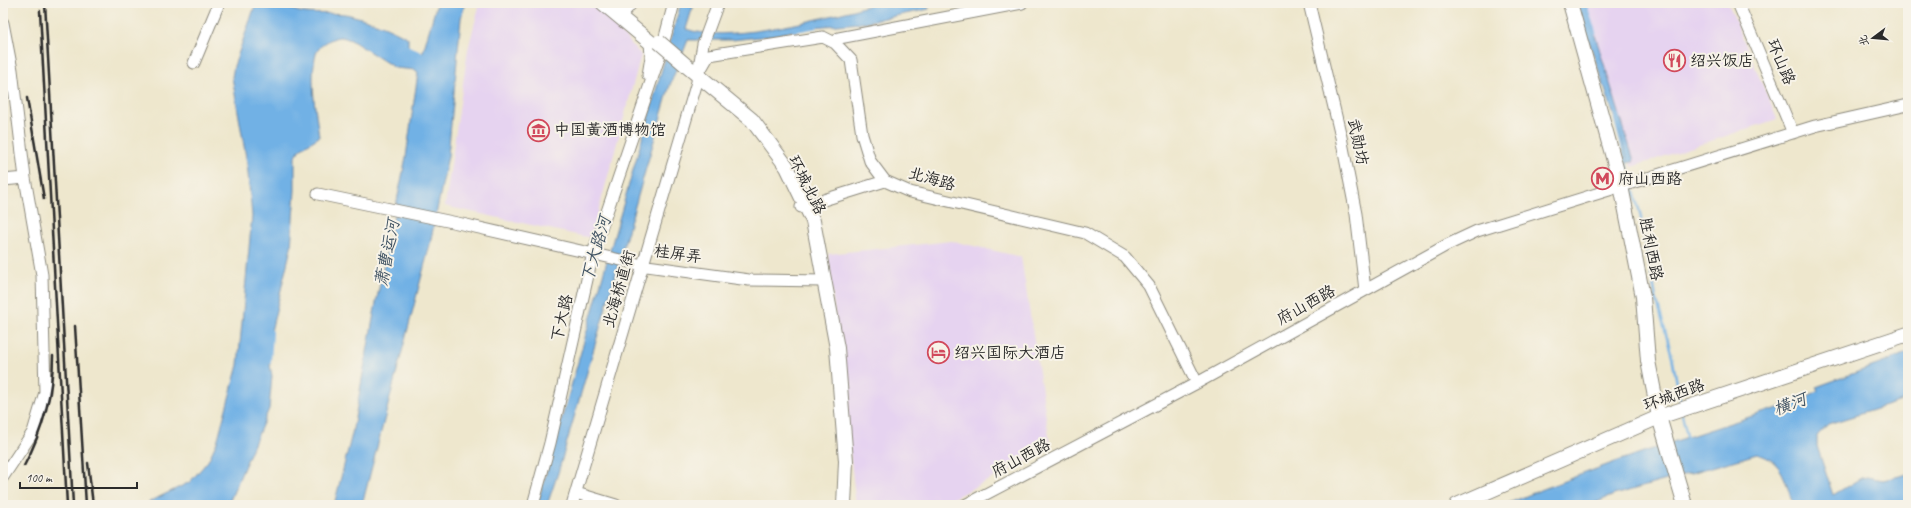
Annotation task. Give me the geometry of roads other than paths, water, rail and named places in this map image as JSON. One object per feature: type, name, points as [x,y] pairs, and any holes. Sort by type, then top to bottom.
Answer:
[{"type":"main road","name":"环城北路","points":[[603,3],[752,120],[787,167],[804,206],[813,220],[830,347],[839,467],[835,505]]},
{"type":"main road","name":"环城北路","points":[[613,3],[628,7],[655,44]]},
{"type":"main road","name":"胜利西路","points":[[1562,3],[1617,187]]},
{"type":"main road","name":"胜利西路","points":[[1570,3],[1617,187],[1643,297],[1648,361],[1660,416],[1685,505]]},
{"type":"main road","name":"环城北路","points":[[822,281],[837,348],[846,460],[844,505]]},
{"type":"main road","name":"环城西路","points":[[1457,505],[1660,416],[1908,334]]},
{"type":"main road","name":"胜利西路","points":[[1660,416],[1657,440],[1676,505]]},
{"type":"street","points":[[194,63],[219,3]]},
{"type":"street","name":"下大路","points":[[533,505],[550,443],[593,253],[649,90],[663,46],[673,3]]},
{"type":"street","points":[[692,74],[718,3]]},
{"type":"street","points":[[692,74],[709,55],[823,37],[835,43],[839,38],[1022,3]]},
{"type":"street","name":"武勋坊","points":[[1309,3],[1341,137],[1355,206],[1365,290]]},
{"type":"street","name":"环山路","points":[[1738,3],[1793,133]]},
{"type":"street","points":[[3,23],[12,70],[25,178],[42,275],[45,392],[34,432],[3,477]]},
{"type":"street","name":"北海路","points":[[835,43],[851,60],[862,135],[870,161],[885,181],[910,192],[1085,233],[1125,257],[1149,286],[1197,383]]},
{"type":"street","points":[[649,90],[647,82],[651,57],[655,44]]},
{"type":"street","name":"北海桥直街","points":[[572,505],[642,264],[692,74]]},
{"type":"street","name":"府山西路","points":[[965,505],[1197,383],[1447,245],[1477,231],[1793,133],[1908,105]]},
{"type":"street","points":[[3,180],[25,178]]},
{"type":"street","points":[[804,206],[885,181]]},
{"type":"street","name":"桂屏弄","points":[[318,194],[435,218],[642,264],[749,280],[822,281]]},
{"type":"street","points":[[576,493],[616,505]]},
{"type":"water","points":[[899,2],[928,3],[929,9],[861,23],[813,27],[769,36],[732,40],[688,40],[670,85],[558,473],[547,505],[537,505],[681,3],[694,3],[686,29],[702,33],[721,34],[765,30],[829,16],[873,4]]},
{"type":"water","name":"萧曹运河","points":[[256,3],[285,3],[290,8],[306,13],[350,15],[373,22],[408,38],[408,52],[421,59],[437,3],[465,3],[461,18],[448,156],[430,244],[362,505],[334,505],[352,434],[375,308],[406,157],[418,73],[416,70],[395,68],[351,40],[337,37],[329,40],[317,51],[314,64],[313,85],[319,137],[300,149],[295,157],[295,190],[291,248],[267,348],[272,376],[269,409],[228,505],[149,505],[149,502],[190,482],[208,461],[217,442],[238,365],[252,216],[247,163],[232,77],[234,66]]},
{"type":"water","points":[[1576,3],[1585,3],[1634,161],[1628,163],[1622,140]]},
{"type":"water","points":[[1908,352],[1908,399],[1828,424],[1817,436],[1817,446],[1833,495],[1861,478],[1867,477],[1883,480],[1908,474],[1908,504],[1793,505],[1785,480],[1778,467],[1766,457],[1757,454],[1614,495],[1590,505],[1504,505],[1574,477],[1646,451],[1755,415],[1791,404],[1796,404],[1818,390],[1816,387],[1888,361]]},
{"type":"waterway","points":[[1585,3],[1595,33]]},
{"type":"waterway","points":[[794,31],[816,27]]},
{"type":"waterway","points":[[399,45],[431,62]]},
{"type":"waterway","points":[[1615,119],[1631,180]]},
{"type":"waterway","points":[[1632,185],[1640,213],[1656,298],[1672,356],[1681,405]]},
{"type":"waterway","points":[[267,361],[269,333]]},
{"type":"waterway","points":[[1682,414],[1688,440]]},
{"type":"railway","points":[[45,3],[73,505]]},
{"type":"railway","points":[[40,11],[67,505]]},
{"type":"railway","points":[[27,98],[44,199]]},
{"type":"railway","points":[[75,326],[86,505]]},
{"type":"railway","points":[[24,466],[41,427],[49,399],[53,356]]},
{"type":"railway","points":[[88,463],[93,505]]},
{"type":"place","name":"绍兴饭店","points":[[1674,61]]},
{"type":"place","name":"中国黄酒博物馆","points":[[538,130]]},
{"type":"place","name":"府山西路","points":[[1602,179]]},
{"type":"place","name":"绍兴国际大酒店","points":[[938,353]]},
{"type":"water label","name":"下大路河","points":[[596,249]]},
{"type":"water label","name":"横河","points":[[1790,404]]}]
